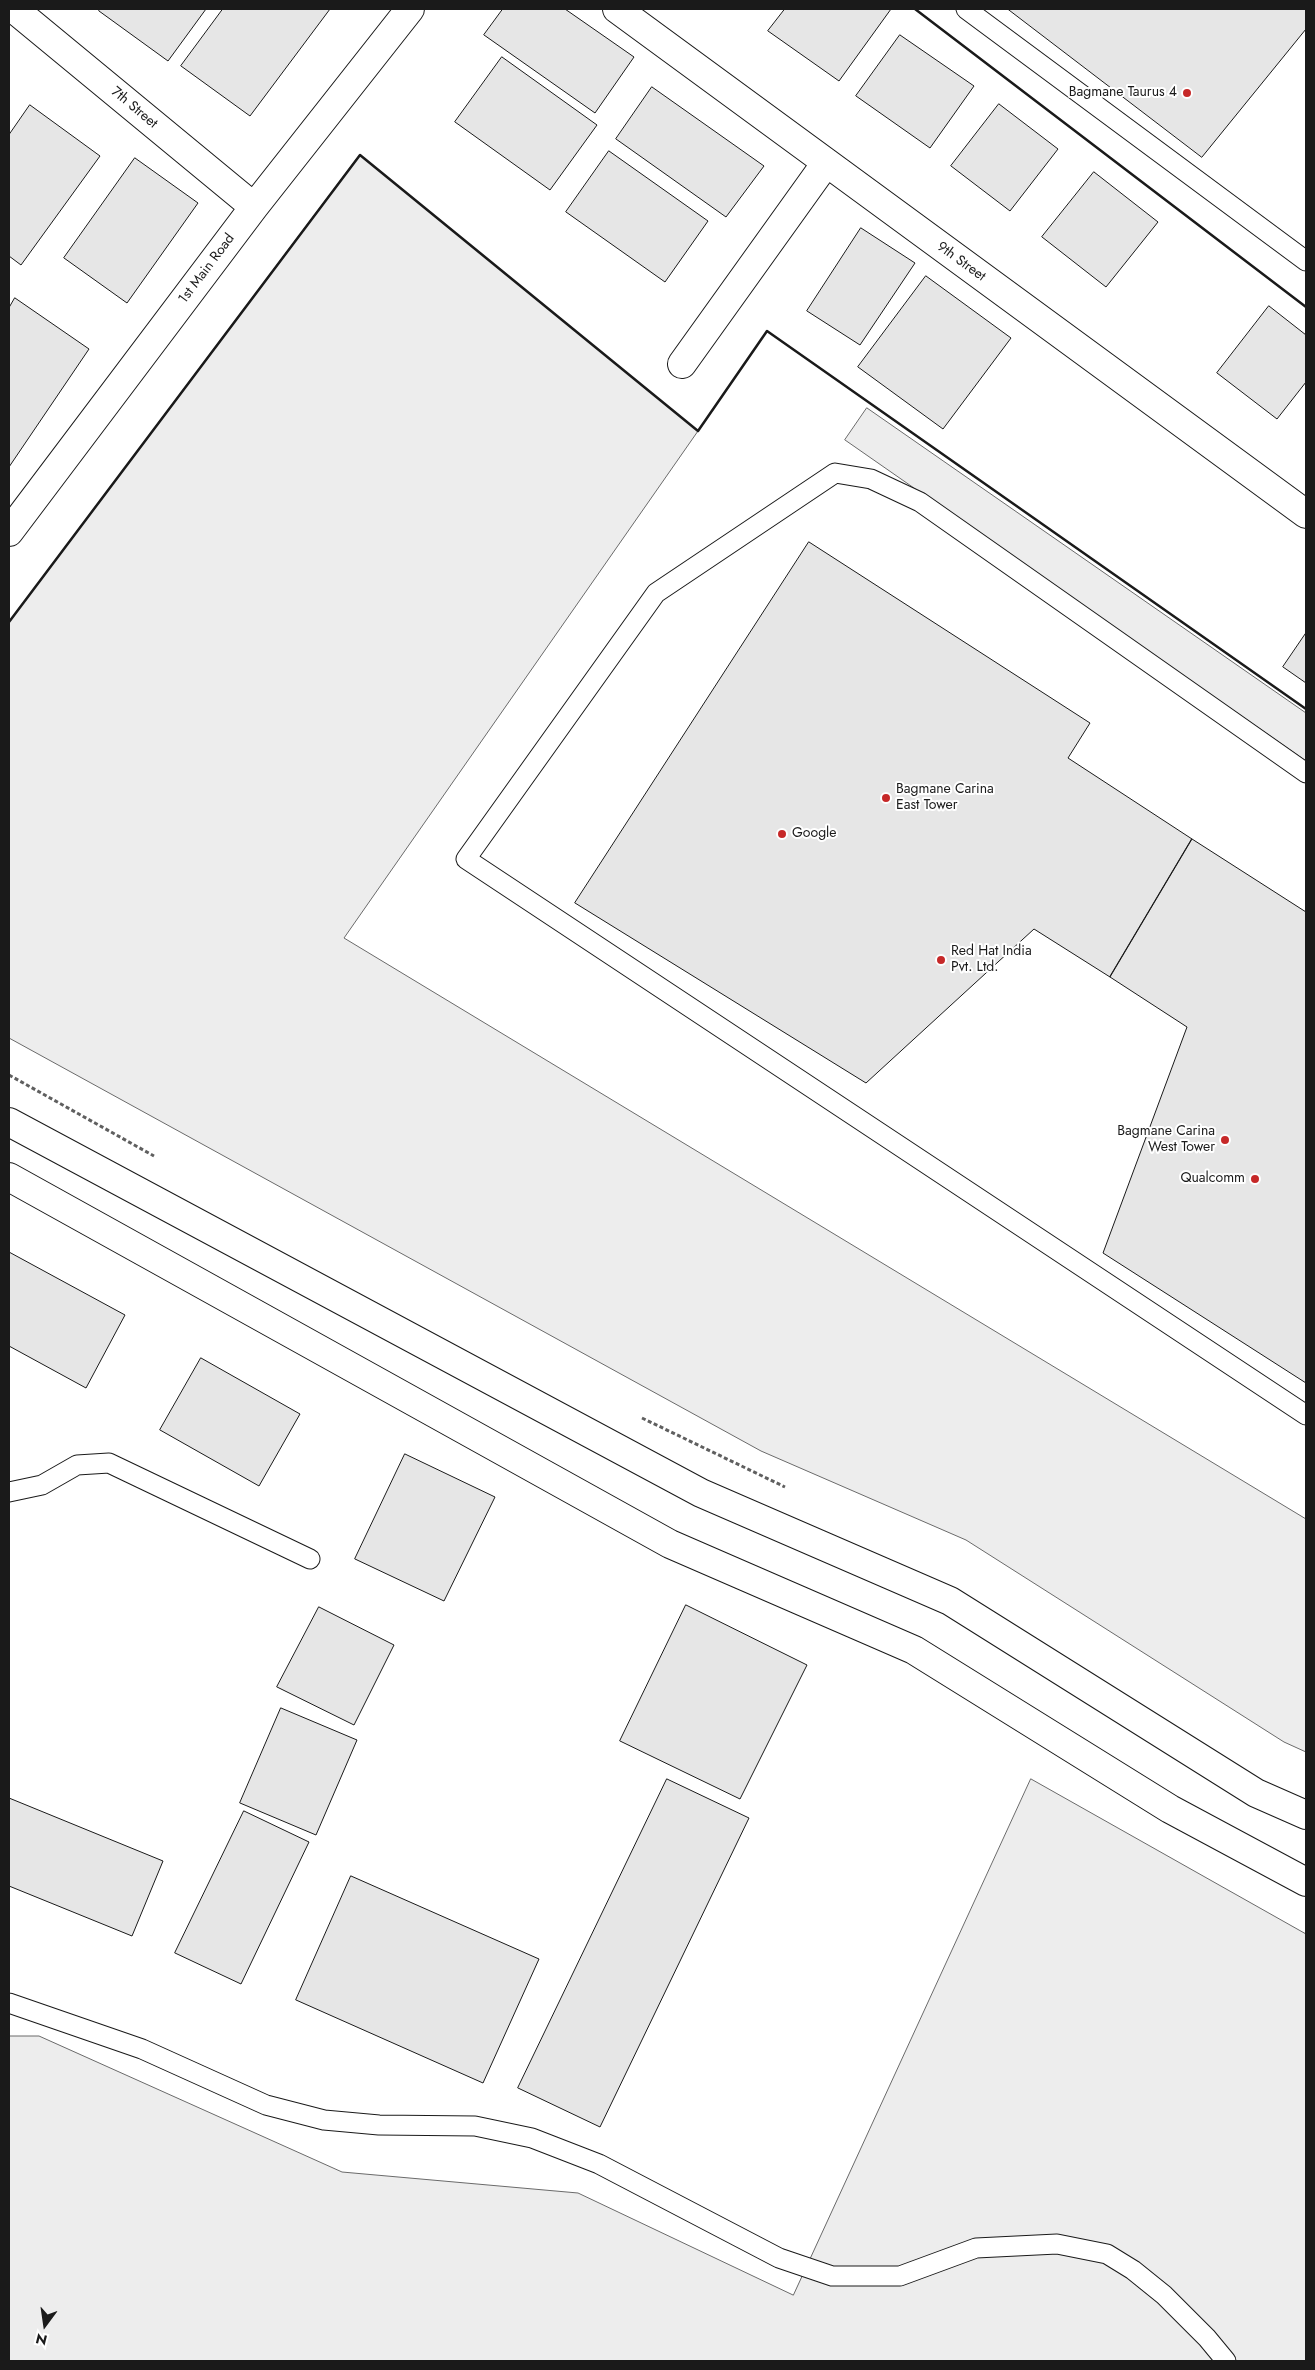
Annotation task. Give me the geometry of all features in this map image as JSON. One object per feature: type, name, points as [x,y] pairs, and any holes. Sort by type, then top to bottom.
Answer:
[{"type":"street","name":"7th Street","points":[[14,9],[254,207]]},
{"type":"street","name":"1st Main Road","points":[[9,532],[254,207],[410,9]]},
{"type":"street","name":"9th Street","points":[[617,9],[1306,514]]},
{"type":"street","points":[[682,364],[826,163]]},
{"type":"street","points":[[9,1122],[701,1492],[950,1601],[1256,1793],[1306,1815]]},
{"type":"street","points":[[9,1177],[670,1544],[914,1650],[1170,1809],[1306,1882]]},
{"type":"lane","points":[[966,9],[1306,261]]},
{"type":"lane","points":[[1306,773],[920,502],[871,479],[835,473],[656,593],[466,859],[1306,1415]]},
{"type":"lane","points":[[9,1492],[42,1484],[77,1466],[109,1463],[310,1559]]},
{"type":"lane","points":[[9,2003],[142,2049],[266,2104],[324,2120],[379,2125],[475,2126],[532,2138],[599,2164],[779,2258],[832,2276],[900,2276],[976,2248],[1057,2244],[1107,2254],[1164,2296],[1207,2338],[1226,2361]]},
{"type":"path","points":[[9,1075],[156,1157]]},
{"type":"path","points":[[635,1414],[793,1491]]},
{"type":"shaded area","points":[[360,155],[698,431],[344,938],[1306,1519],[1306,1752],[1284,1742],[966,1540],[761,1451],[9,1038],[9,622]]},
{"type":"shaded area","points":[[867,408],[1306,713],[1306,761],[845,440]]},
{"type":"shaded area","points":[[1031,1779],[1306,1934],[1306,2361],[9,2361],[9,2036],[39,2036],[342,2172],[578,2193],[793,2295]]},
{"type":"building","points":[[100,9],[206,9],[168,61],[99,11]]},
{"type":"building","points":[[223,9],[330,9],[250,116],[181,66]]},
{"type":"building","points":[[503,9],[565,9],[634,57],[595,113],[484,35]]},
{"type":"building","points":[[785,9],[891,9],[839,81],[768,31]]},
{"type":"building","name":"Bagmane Taurus 4","points":[[1008,9],[1306,9],[1306,29],[1202,157]]},
{"type":"building","points":[[900,35],[974,86],[930,148],[856,96]]},
{"type":"building","points":[[502,57],[597,125],[550,190],[455,122]]},
{"type":"building","points":[[652,87],[764,166],[726,217],[616,139]]},
{"type":"building","points":[[999,104],[1058,149],[1010,211],[951,166]]},
{"type":"building","points":[[30,105],[100,156],[21,265],[9,256],[9,135]]},
{"type":"building","points":[[609,151],[708,221],[665,282],[566,212]]},
{"type":"building","points":[[135,158],[198,203],[127,303],[64,258]]},
{"type":"building","points":[[1094,172],[1158,222],[1106,287],[1042,237]]},
{"type":"building","points":[[861,228],[915,263],[860,345],[807,311]]},
{"type":"building","points":[[926,276],[1011,338],[943,429],[858,367]]},
{"type":"building","points":[[15,298],[89,349],[9,467],[9,308]]},
{"type":"building","points":[[1269,306],[1306,335],[1306,382],[1277,419],[1217,373]]},
{"type":"building","name":"Bagmane Carina East Tower","points":[[809,542],[1090,723],[1068,758],[1192,839],[1110,977],[1034,929],[866,1083],[575,903]]},
{"type":"building","points":[[1306,633],[1306,683],[1283,667]]},
{"type":"building","name":"Bagmane Carina West Tower","points":[[1192,839],[1306,912],[1306,1383],[1103,1253],[1187,1027],[1110,977]]},
{"type":"building","points":[[9,1252],[125,1315],[86,1388],[9,1346]]},
{"type":"building","points":[[201,1358],[300,1414],[259,1486],[160,1430]]},
{"type":"building","points":[[405,1454],[495,1497],[444,1601],[355,1559]]},
{"type":"building","points":[[686,1605],[807,1665],[740,1799],[620,1741]]},
{"type":"building","points":[[319,1607],[394,1645],[354,1725],[277,1687]]},
{"type":"building","points":[[281,1708],[357,1740],[316,1835],[240,1803]]},
{"type":"building","points":[[667,1779],[749,1818],[600,2127],[518,2088]]},
{"type":"building","points":[[9,1798],[163,1861],[132,1936],[9,1886]]},
{"type":"building","points":[[244,1811],[309,1842],[241,1984],[175,1953]]},
{"type":"building","points":[[351,1876],[539,1959],[483,2083],[296,2000]]},
{"type":"wall","points":[[915,9],[1306,307]]},
{"type":"wall","points":[[9,622],[360,155],[698,431],[767,331],[1306,709]]},
{"type":"place","name":"Bagmane Taurus 4","points":[[1187,93]]},
{"type":"place","name":"Bagmane Carina East Tower","points":[[886,798]]},
{"type":"place","name":"Google","points":[[782,834]]},
{"type":"place","name":"Red Hat India Pvt. Ltd.","points":[[941,960]]},
{"type":"place","name":"Bagmane Carina West Tower","points":[[1225,1140]]},
{"type":"place","name":"Qualcomm","points":[[1255,1179]]}]
